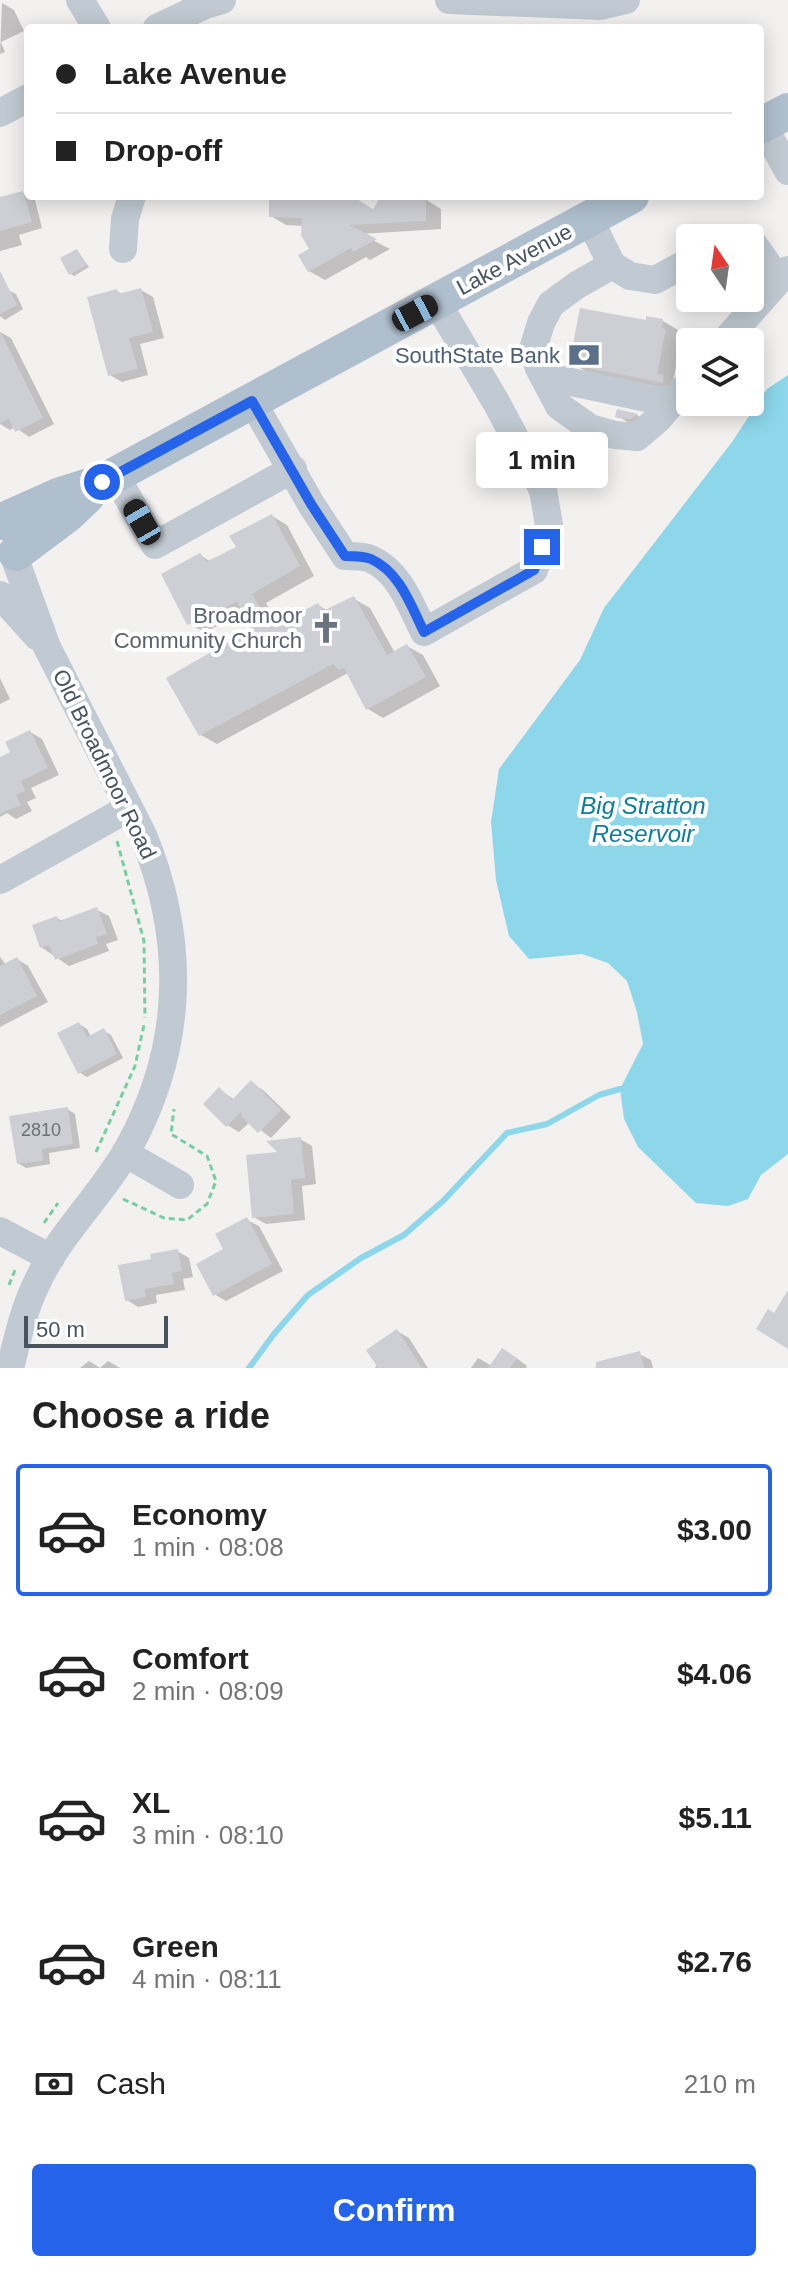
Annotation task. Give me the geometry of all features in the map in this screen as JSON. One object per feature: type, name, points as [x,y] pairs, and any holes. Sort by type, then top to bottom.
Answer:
[{"type":"main road","name":"Lake Avenue","points":[[6,546],[68,514],[108,479],[623,200]]},
{"type":"street","points":[[80,0],[95,24]]},
{"type":"street","points":[[165,24],[222,0]]},
{"type":"street","points":[[449,0],[601,6],[626,0]]},
{"type":"street","points":[[0,113],[24,100]]},
{"type":"street","points":[[770,120],[788,171]]},
{"type":"street","points":[[123,249],[125,219],[131,200]]},
{"type":"street","points":[[589,218],[612,265],[630,276],[655,280],[676,269]]},
{"type":"street","points":[[736,328],[783,275],[764,254]]},
{"type":"street","points":[[551,391],[656,400],[668,407],[637,437],[590,428],[551,391],[533,349],[551,304],[612,265]]},
{"type":"street","points":[[252,401],[311,504],[345,556],[369,557],[387,570],[401,586],[424,632],[534,570],[549,525],[543,490],[496,402],[436,301]]},
{"type":"street","points":[[108,479],[155,545],[293,469]]},
{"type":"street","name":"Old Broadmoor Road","points":[[6,546],[118,813],[143,835],[165,894],[171,937],[173,994],[161,1077],[125,1153],[40,1253],[35,1287],[10,1368]]},
{"type":"street","name":"Old Broadmoor Road","points":[[0,595],[47,647]]},
{"type":"street","points":[[0,880],[118,813]]},
{"type":"street","points":[[125,1153],[180,1185]]},
{"type":"street","points":[[0,1231],[40,1253]]},
{"type":"path","points":[[90,1165],[135,1066],[145,1022],[144,941],[123,859],[118,813]]},
{"type":"path","points":[[8,1291],[9,1280],[40,1253],[49,1214],[66,1194]]},
{"type":"water","name":"Big Stratton Reservoir","points":[[788,375],[788,1154],[761,1175],[748,1199],[728,1206],[696,1203],[638,1147],[624,1119],[620,1089],[643,1044],[627,981],[608,963],[582,954],[529,959],[509,936],[496,880],[491,822],[499,769],[580,660],[604,608],[749,416],[764,416],[764,394]]},
{"type":"building","points":[[23,191],[32,222],[0,231],[0,197]]},
{"type":"building","points":[[269,200],[358,200],[373,209],[378,200],[426,200],[426,221],[349,225],[377,239],[353,252],[351,248],[308,272],[298,255],[309,249],[301,235],[302,218],[269,217]]},
{"type":"building","points":[[77,249],[87,265],[69,275],[60,258]]},
{"type":"building","points":[[0,271],[17,305],[0,314]]},
{"type":"building","points":[[141,288],[153,332],[129,338],[138,369],[108,376],[87,297],[117,289],[118,294]]},
{"type":"building","points":[[580,308],[646,320],[646,316],[663,319],[662,328],[666,329],[657,374],[664,375],[663,383],[569,364]]},
{"type":"building","points":[[0,331],[43,418],[15,432],[9,419],[0,423]]},
{"type":"building","points":[[617,409],[638,414],[631,419],[618,418],[615,417]]},
{"type":"building","name":"Broadmoor Community Church","points":[[272,514],[300,566],[252,594],[271,628],[318,603],[323,611],[354,596],[387,655],[407,644],[426,677],[366,710],[344,668],[339,670],[333,664],[199,736],[166,678],[251,629],[237,602],[187,625],[161,574],[200,553],[206,562],[236,547],[229,536]]},
{"type":"building","points":[[30,730],[48,768],[21,781],[25,791],[16,795],[21,805],[0,814],[0,757],[10,752],[5,742]]},
{"type":"building","points":[[97,907],[107,934],[96,937],[98,944],[55,960],[49,945],[40,948],[32,925],[57,916],[59,921]]},
{"type":"building","points":[[17,957],[37,996],[0,1015],[0,966]]},
{"type":"building","points":[[79,1022],[87,1037],[104,1028],[117,1054],[78,1074],[57,1033]]},
{"type":"building","points":[[251,1080],[281,1110],[258,1133],[241,1112],[226,1127],[203,1104],[219,1087],[232,1100]]},
{"type":"building","points":[[68,1107],[73,1144],[42,1149],[43,1161],[17,1164],[9,1116]]},
{"type":"building","points":[[301,1137],[305,1178],[291,1180],[294,1214],[252,1218],[246,1155],[277,1152],[266,1141]]},
{"type":"building","points":[[247,1217],[272,1264],[213,1296],[196,1264],[223,1249],[215,1234]]},
{"type":"building","points":[[178,1249],[182,1271],[172,1273],[174,1284],[145,1289],[146,1297],[125,1301],[118,1265],[151,1259],[150,1254]]},
{"type":"building","points":[[788,1290],[788,1349],[756,1329],[768,1309],[774,1313]]},
{"type":"building","points":[[397,1329],[422,1368],[378,1368],[366,1350]]},
{"type":"building","points":[[502,1348],[517,1358],[510,1368],[488,1368]]},
{"type":"building","points":[[640,1351],[644,1368],[596,1368],[596,1362]]},
{"type":"waterway","points":[[249,1368],[308,1295],[361,1258],[404,1235],[444,1200],[507,1133],[547,1124],[599,1095],[620,1089]]},
{"type":"place","name":"SouthState Bank","points":[[584,355]]},
{"type":"place","name":"Broadmoor Community Church","points":[[326,628]]},
{"type":"route","points":[[102,482],[252,401],[311,504],[345,556],[369,557],[387,570],[401,586],[424,632],[534,570],[542,547]]}]
